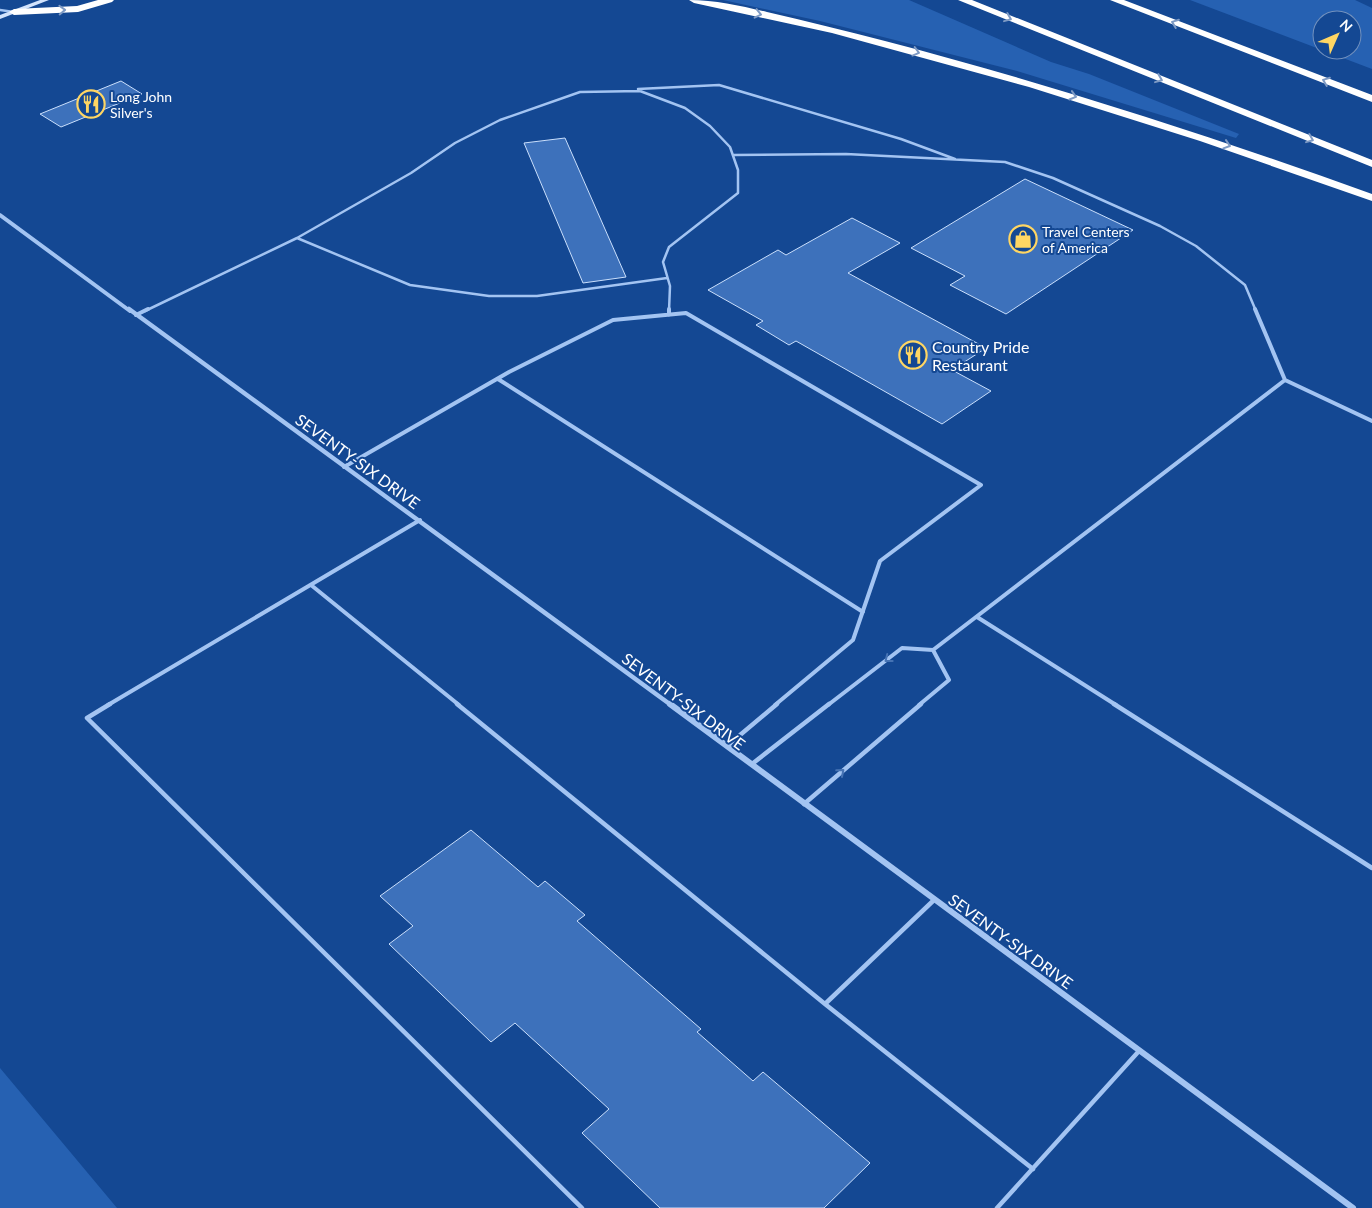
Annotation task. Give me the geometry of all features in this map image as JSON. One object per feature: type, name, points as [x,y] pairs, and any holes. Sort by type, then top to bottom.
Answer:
[{"type":"highway","points":[[14,12],[78,9],[109,0]]},
{"type":"highway","points":[[694,0],[857,36],[995,73],[1240,149],[1372,198]]},
{"type":"highway","points":[[963,0],[1372,164]]},
{"type":"highway","points":[[1115,0],[1372,99]]},
{"type":"main road","points":[[0,17],[46,0]]},
{"type":"street","name":"SEVENTY-SIX DRIVE","points":[[0,215],[344,467],[420,520],[1353,1208]]},
{"type":"lane","points":[[0,10],[14,12]]},
{"type":"lane","points":[[136,315],[297,238],[411,173],[455,143],[500,120],[580,92],[719,85],[901,139],[960,161]]},
{"type":"lane","points":[[621,90],[640,91],[685,108],[710,126],[730,147],[738,170],[738,194],[669,247],[663,262],[670,286],[669,315]]},
{"type":"lane","points":[[733,155],[846,154],[1005,162],[1053,178],[1160,226],[1196,246],[1245,285],[1285,380],[1372,422]]},
{"type":"lane","points":[[297,238],[410,284],[489,296],[537,296],[667,278]]},
{"type":"lane","points":[[344,467],[498,379],[612,320],[686,313],[981,485],[880,561],[853,640],[726,747]]},
{"type":"lane","points":[[498,379],[862,612]]},
{"type":"lane","points":[[750,765],[902,648],[932,650],[1285,380]]},
{"type":"lane","points":[[420,520],[86,718],[582,1208]]},
{"type":"lane","points":[[311,584],[825,1004],[1033,1168]]},
{"type":"lane","points":[[977,617],[1372,868]]},
{"type":"lane","points":[[804,804],[949,680],[932,650]]},
{"type":"lane","points":[[825,1004],[934,900]]},
{"type":"lane","points":[[997,1208],[1140,1051]]},
{"type":"shaded area","points":[[723,0],[909,0],[1051,62],[1089,74],[1239,134],[1236,138],[1017,71],[820,21]]},
{"type":"shaded area","points":[[1190,0],[1355,0],[1372,8],[1372,69],[1348,60],[1362,60],[1362,10],[1312,10],[1312,46]]},
{"type":"shaded area","points":[[0,1068],[117,1208],[0,1208]]},
{"type":"building","name":"Long John Silver's","points":[[121,81],[142,94],[61,127],[40,114]]},
{"type":"building","points":[[565,138],[626,277],[583,283],[524,143]]},
{"type":"building","name":"Travel Centers of America","points":[[1025,179],[1133,230],[1006,314],[950,285],[965,276],[911,248]]},
{"type":"building","points":[[852,218],[900,243],[848,273],[986,348],[952,370],[991,391],[942,424],[796,341],[789,345],[756,325],[763,321],[708,290],[778,250],[786,255]]},
{"type":"building","points":[[471,830],[538,887],[545,881],[585,915],[577,921],[701,1029],[697,1032],[753,1081],[763,1072],[870,1163],[824,1208],[660,1208],[582,1133],[609,1109],[515,1023],[491,1042],[389,944],[413,926],[380,896]]},
{"type":"place","name":"Long John Silver's","points":[[91,104]]},
{"type":"place","name":"Travel Centers of America","points":[[1023,239]]},
{"type":"place","name":"Country Pride Restaurant","points":[[913,355]]}]
